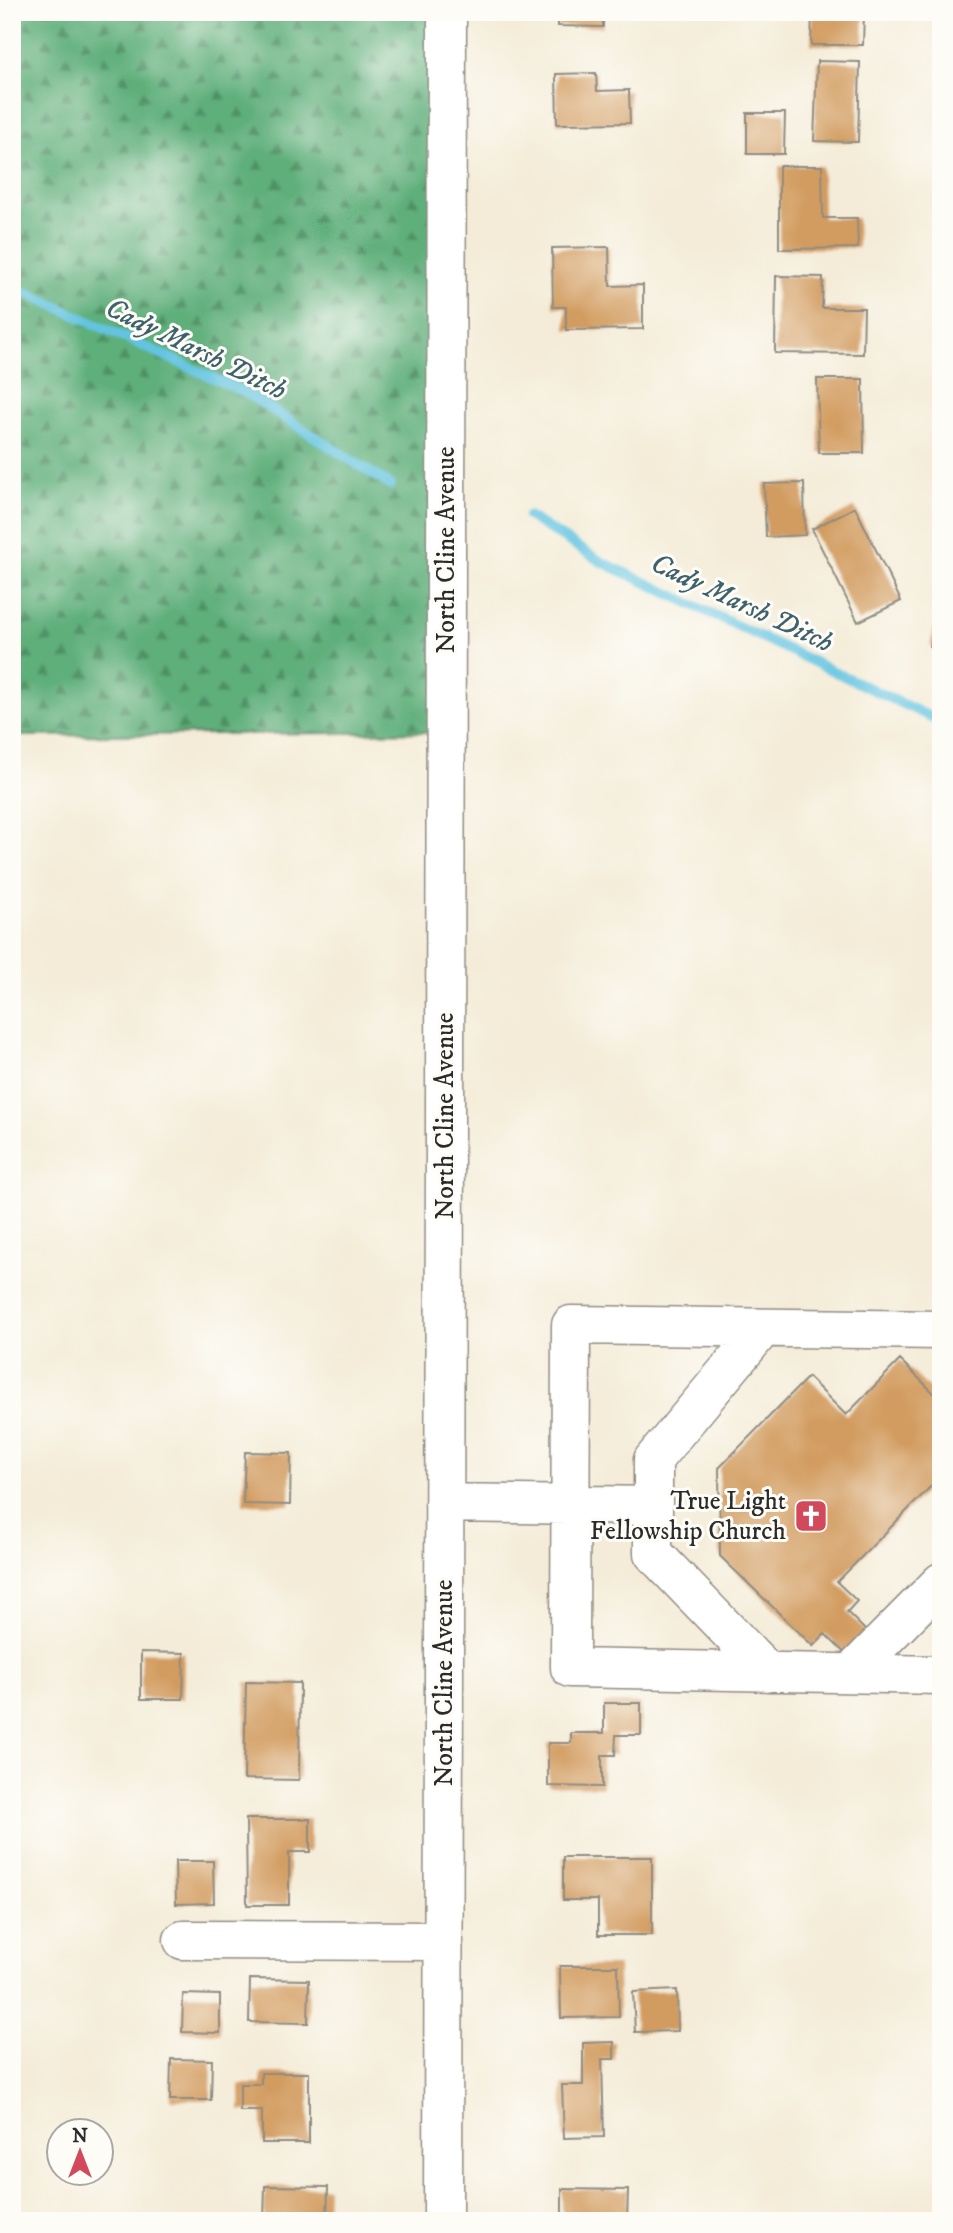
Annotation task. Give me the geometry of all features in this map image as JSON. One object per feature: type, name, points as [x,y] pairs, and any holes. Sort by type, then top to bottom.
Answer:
[{"type":"street","name":"North Cline Avenue","points":[[443,2221],[447,12]]},
{"type":"street","points":[[941,1331],[570,1325],[570,1668],[941,1675]]},
{"type":"street","points":[[763,1328],[653,1460],[653,1553],[768,1672]]},
{"type":"street","points":[[444,1503],[653,1506]]},
{"type":"street","points":[[851,1673],[941,1582]]},
{"type":"street","points":[[183,1940],[444,1941]]},
{"type":"green space","points":[[12,12],[446,12],[447,732],[12,736]]},
{"type":"building","points":[[558,12],[603,12],[603,27],[558,26]]},
{"type":"building","points":[[812,12],[864,12],[863,45],[811,45]]},
{"type":"building","points":[[817,61],[860,62],[858,142],[814,141]]},
{"type":"building","points":[[596,73],[597,91],[629,90],[630,123],[557,124],[556,74]]},
{"type":"building","points":[[747,113],[785,113],[784,154],[747,154]]},
{"type":"building","points":[[779,166],[822,166],[823,218],[857,218],[858,248],[779,249]]},
{"type":"building","points":[[609,247],[610,286],[643,285],[643,329],[566,330],[566,307],[553,307],[552,248]]},
{"type":"building","points":[[776,276],[823,277],[822,308],[864,308],[863,354],[775,353]]},
{"type":"building","points":[[817,379],[863,379],[864,453],[819,453]]},
{"type":"building","points":[[804,483],[805,535],[766,537],[764,484]]},
{"type":"building","points":[[855,507],[901,601],[858,622],[812,529]]},
{"type":"building","points":[[941,604],[941,648],[930,646]]},
{"type":"building","name":"True Light Fellowship Church","points":[[900,1360],[941,1400],[941,1476],[837,1582],[857,1601],[847,1612],[875,1640],[854,1662],[825,1634],[813,1646],[720,1556],[719,1468],[808,1377],[846,1415]]},
{"type":"building","points":[[245,1452],[291,1453],[290,1505],[243,1504]]},
{"type":"building","points":[[141,1652],[184,1653],[183,1699],[141,1699]]},
{"type":"building","points":[[246,1682],[300,1683],[299,1780],[244,1779]]},
{"type":"building","points":[[604,1703],[641,1703],[641,1735],[616,1735],[615,1755],[602,1755],[602,1787],[548,1786],[548,1743],[571,1743],[571,1733],[604,1733]]},
{"type":"building","points":[[246,1819],[310,1819],[310,1852],[289,1852],[289,1905],[247,1905]]},
{"type":"building","points":[[563,1857],[652,1857],[652,1935],[598,1935],[598,1900],[563,1900]]},
{"type":"building","points":[[175,1861],[213,1861],[214,1903],[176,1904]]},
{"type":"building","points":[[560,1966],[618,1966],[619,2017],[561,2018]]},
{"type":"building","points":[[250,1979],[309,1980],[308,2023],[249,2022]]},
{"type":"building","points":[[677,1990],[678,2031],[635,2032],[633,1992]]},
{"type":"building","points":[[183,1994],[220,1995],[220,2033],[182,2032]]},
{"type":"building","points":[[614,2042],[614,2059],[602,2059],[604,2137],[564,2138],[562,2085],[583,2085],[583,2043]]},
{"type":"building","points":[[171,2059],[212,2060],[211,2100],[170,2100]]},
{"type":"building","points":[[261,2073],[309,2073],[309,2143],[262,2143],[262,2111],[240,2111],[240,2084],[261,2084]]},
{"type":"building","points":[[265,2186],[328,2187],[327,2221],[264,2221]]},
{"type":"building","points":[[562,2189],[628,2190],[627,2221],[562,2221]]},
{"type":"waterway","name":"Cady Marsh Ditch","points":[[12,286],[246,393],[390,485]]},
{"type":"waterway","name":"Cady Marsh Ditch","points":[[528,516],[600,561],[941,722]]},
{"type":"place","name":"True Light Fellowship Church","points":[[811,1516]]}]
